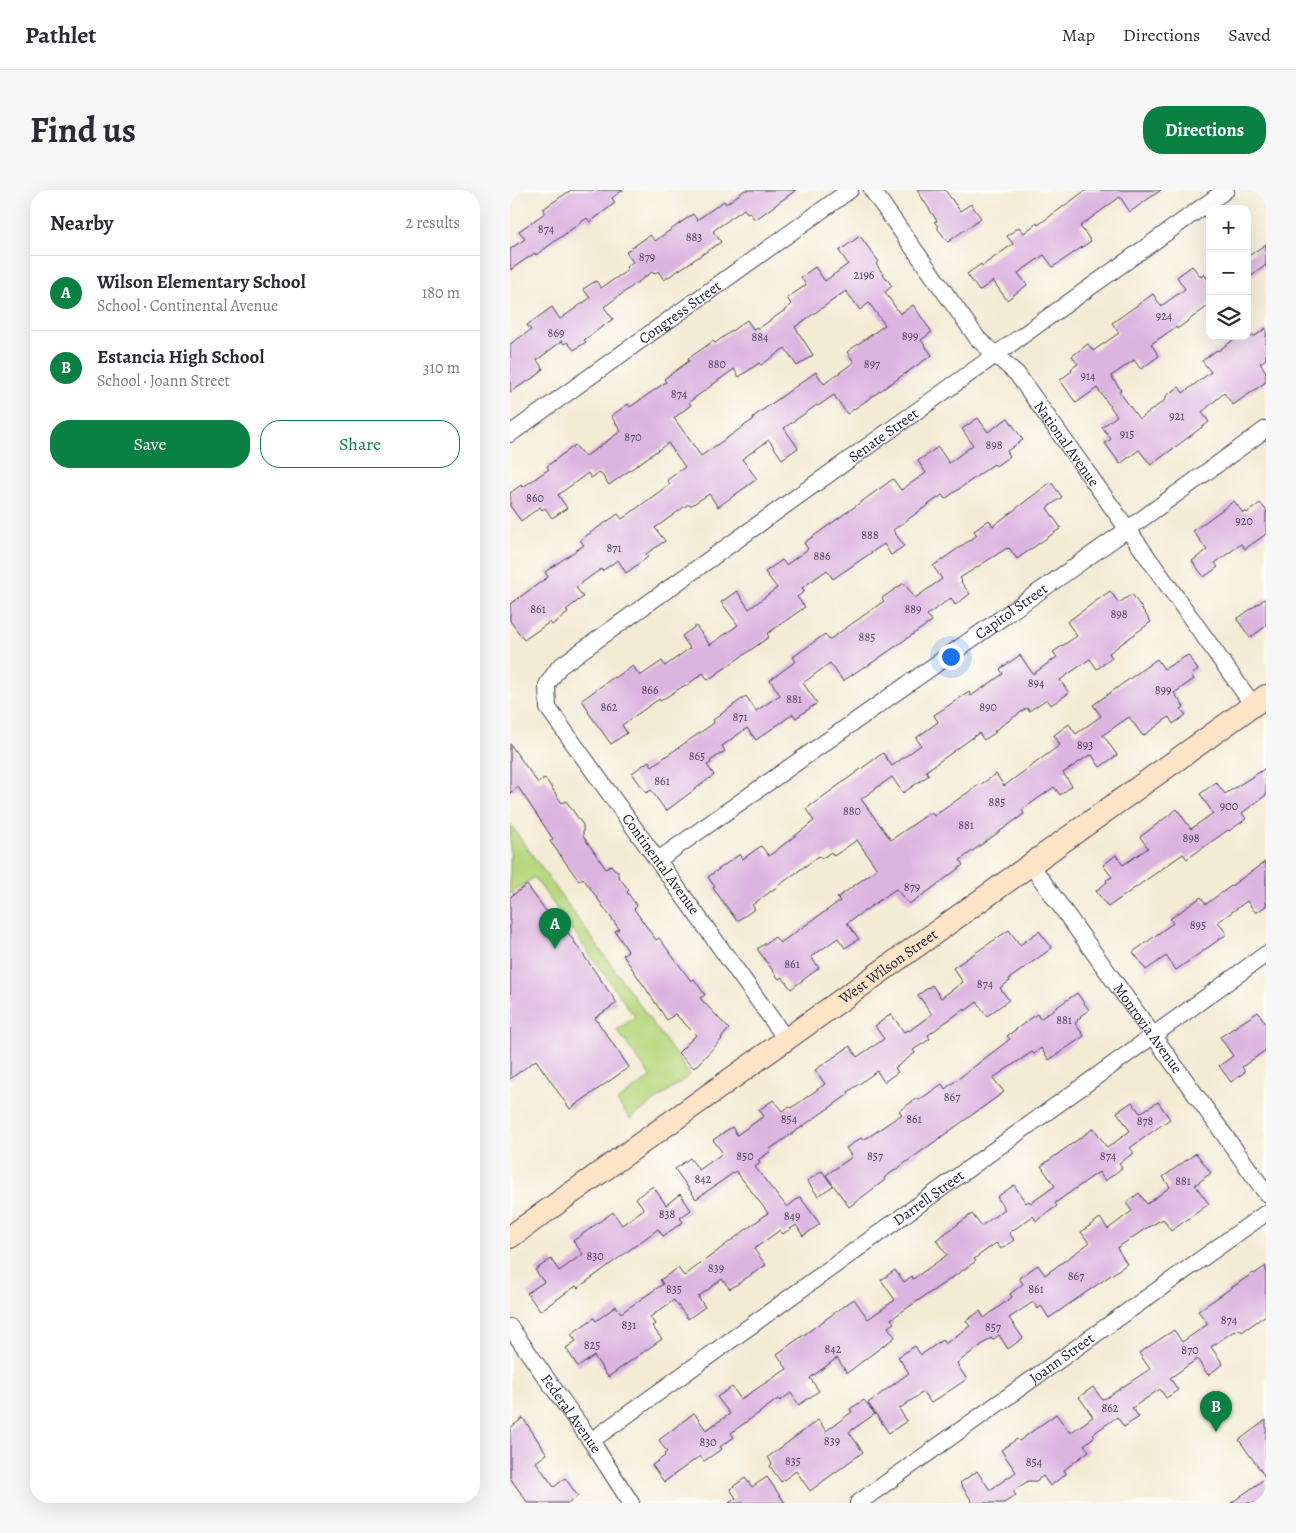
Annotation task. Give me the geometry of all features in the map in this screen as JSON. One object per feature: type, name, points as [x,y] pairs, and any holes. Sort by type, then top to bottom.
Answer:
[{"type":"street","name":"Congress Street","points":[[510,434],[850,190]]},
{"type":"street","name":"National Avenue","points":[[872,190],[978,338],[1017,374],[1128,529],[1259,701]]},
{"type":"street","name":"Senate Street","points":[[547,685],[559,667],[1226,190]]},
{"type":"street","name":"Capitol Street","points":[[658,860],[1266,430]]},
{"type":"street","name":"Continental Avenue","points":[[547,685],[548,708],[786,1039]]},
{"type":"street","name":"West Wilson Street","points":[[510,1238],[1259,701]]},
{"type":"street","name":"Monrovia Avenue","points":[[1031,865],[1266,1193]]},
{"type":"street","name":"Darrell Street","points":[[591,1441],[1266,954]]},
{"type":"street","name":"Joann Street","points":[[858,1503],[1266,1213]]},
{"type":"street","name":"Federal Avenue","points":[[510,1327],[591,1441],[631,1503]]},
{"type":"green space","points":[[510,824],[690,1075],[630,1119],[617,1101],[651,1077],[617,1030],[635,1017],[534,877],[510,894]]},
{"type":"building","points":[[571,190],[623,190],[612,198],[615,203],[590,222],[587,218],[536,255],[535,253],[510,270],[510,249],[525,239],[519,231],[545,213],[543,209]]},
{"type":"building","points":[[745,190],[796,190],[755,220],[744,209],[713,231],[721,242],[664,280],[658,271],[654,274],[652,272],[604,307],[613,319],[584,340],[586,342],[574,350],[567,342],[564,344],[562,341],[537,360],[543,369],[538,375],[510,392],[510,344],[531,330],[527,325],[552,307],[560,319],[590,298],[583,289],[596,281],[601,288],[628,270],[626,267],[633,262],[626,252],[650,235],[655,241],[693,214],[697,220],[724,201],[726,204]]},
{"type":"building","points":[[917,190],[945,190],[960,211],[971,204],[981,218],[948,242],[938,229],[934,222],[937,221]]},
{"type":"building","points":[[1086,190],[1161,190],[1130,212],[1120,197],[1080,226],[1091,241],[1053,267],[1044,255],[1018,273],[1027,285],[1007,300],[993,281],[979,291],[967,274],[1013,244],[1007,236],[1019,227],[1024,233],[1037,223],[1038,225]]},
{"type":"building","points":[[860,236],[879,262],[876,264],[892,286],[885,292],[900,314],[913,305],[932,332],[921,340],[932,355],[847,414],[834,395],[784,428],[798,448],[782,459],[769,440],[742,459],[757,479],[718,507],[709,494],[692,505],[687,505],[655,528],[665,541],[646,554],[648,557],[626,573],[618,560],[602,571],[601,569],[576,587],[583,597],[566,610],[568,613],[552,625],[550,622],[524,640],[510,621],[510,604],[548,577],[545,572],[584,545],[580,540],[618,514],[622,519],[670,484],[667,480],[685,467],[668,443],[609,485],[600,472],[591,478],[588,473],[558,495],[567,508],[552,518],[545,508],[542,510],[540,507],[521,521],[510,506],[510,493],[521,485],[523,487],[549,469],[547,466],[575,445],[585,457],[621,431],[611,416],[628,404],[630,407],[666,382],[664,379],[713,341],[715,343],[747,320],[753,329],[757,327],[758,329],[785,310],[791,304],[787,298],[806,285],[801,277],[815,267],[825,281],[848,264],[839,251]],"holes":[[[846,291],[860,310],[869,303],[885,325],[847,352],[854,362],[824,384],[816,372],[701,456],[674,418],[691,405],[689,402],[734,369],[739,377],[759,363],[761,365],[785,348],[797,366],[813,355],[795,327]]]},
{"type":"building","points":[[1266,244],[1266,265],[1251,276],[1251,254]]},
{"type":"building","points":[[1192,266],[1201,277],[1204,274],[1206,277],[1206,307],[1177,329],[1176,327],[1151,344],[1159,356],[1141,369],[1134,360],[1111,376],[1139,419],[1164,401],[1167,395],[1179,387],[1183,393],[1211,372],[1202,361],[1217,350],[1233,340],[1251,340],[1251,336],[1255,336],[1266,328],[1266,359],[1260,363],[1266,372],[1266,382],[1233,405],[1224,393],[1202,412],[1209,422],[1151,465],[1139,450],[1120,464],[1105,443],[1111,439],[1102,427],[1117,416],[1097,388],[1076,403],[1060,380],[1078,364],[1072,356],[1088,344],[1093,351],[1119,333],[1112,323],[1153,294],[1161,306],[1185,289],[1177,277]]},
{"type":"building","points":[[978,418],[988,432],[1008,418],[1023,440],[1007,451],[1010,456],[996,466],[994,464],[945,499],[942,495],[893,530],[904,546],[891,555],[884,544],[833,579],[827,570],[802,588],[805,591],[797,597],[805,607],[767,634],[769,637],[708,680],[703,673],[686,686],[660,701],[659,699],[622,725],[627,733],[611,744],[588,712],[582,700],[633,666],[640,676],[662,661],[665,666],[690,648],[682,636],[696,626],[710,645],[738,625],[721,602],[737,591],[749,609],[777,588],[765,572],[782,560],[786,565],[808,549],[804,543],[893,479],[901,490],[926,473],[918,461],[938,447],[949,463],[973,445],[962,429]]},
{"type":"building","points":[[1051,482],[1062,497],[1047,508],[1061,528],[1017,559],[1007,548],[960,578],[970,594],[955,605],[951,598],[927,615],[932,621],[843,681],[830,663],[803,683],[817,703],[796,718],[793,714],[756,740],[747,728],[722,746],[725,751],[707,765],[714,775],[666,811],[651,790],[646,793],[632,773],[649,761],[652,766],[714,723],[713,720],[746,696],[756,711],[780,695],[770,680],[796,661],[793,657],[825,634],[829,640],[884,601],[882,598],[904,583],[915,598],[942,579],[933,566],[977,535],[974,531],[989,520],[993,526]]},
{"type":"building","points":[[1234,501],[1243,513],[1245,511],[1247,513],[1260,503],[1266,510],[1266,534],[1245,549],[1241,544],[1215,563],[1218,567],[1204,577],[1192,561],[1207,550],[1193,531]]},
{"type":"building","points":[[1110,591],[1119,603],[1132,594],[1151,622],[1109,653],[1112,658],[1097,669],[1090,659],[1060,680],[1069,693],[1051,705],[1047,699],[1029,711],[1027,708],[984,740],[979,733],[926,771],[929,775],[903,793],[892,777],[861,799],[891,840],[931,812],[934,816],[996,774],[1004,786],[1060,745],[1054,735],[1069,724],[1076,734],[1101,716],[1093,705],[1157,659],[1164,669],[1188,655],[1198,670],[1191,675],[1194,679],[1174,693],[1184,707],[1181,709],[1186,715],[1173,724],[1169,717],[1143,736],[1129,717],[1103,735],[1117,755],[1100,767],[1092,755],[1088,756],[1063,773],[1072,786],[1060,795],[1054,787],[1022,810],[1024,814],[960,860],[963,865],[909,904],[896,889],[847,923],[859,939],[845,948],[838,938],[811,957],[819,968],[791,989],[782,977],[779,979],[757,949],[775,937],[780,943],[840,901],[837,898],[877,869],[857,840],[834,856],[831,852],[821,859],[819,856],[752,905],[755,909],[737,921],[713,888],[715,887],[708,877],[740,854],[743,859],[761,846],[769,856],[814,821],[806,809],[883,753],[892,766],[921,745],[916,738],[938,722],[934,715],[969,692],[971,696],[1003,674],[1000,669],[1020,655],[1033,674],[1057,657],[1053,652],[1077,636],[1067,622]]},
{"type":"building","points":[[1266,598],[1266,626],[1250,638],[1237,619]]},
{"type":"building","points":[[510,744],[538,783],[545,778],[562,803],[566,801],[583,825],[583,836],[606,869],[611,865],[618,871],[618,876],[629,890],[627,892],[637,906],[634,909],[656,940],[659,938],[691,981],[694,979],[705,995],[700,998],[729,1029],[694,1068],[678,1053],[696,1035],[675,1014],[667,1020],[623,955],[628,951],[615,931],[619,929],[583,878],[579,881],[550,841],[553,839],[518,787],[510,793]]},
{"type":"building","points":[[1266,768],[1266,795],[1242,813],[1246,819],[1187,859],[1183,854],[1108,907],[1096,891],[1107,882],[1106,880],[1112,877],[1103,865],[1116,855],[1123,865],[1148,848],[1140,837],[1177,809],[1191,829],[1213,813],[1200,794],[1216,782],[1225,794]]},
{"type":"building","points":[[1266,861],[1266,906],[1256,913],[1247,901],[1218,922],[1227,934],[1176,970],[1166,956],[1146,970],[1133,952],[1173,923],[1170,919],[1201,897],[1206,904]]},
{"type":"building","points":[[527,885],[562,933],[566,930],[617,1003],[595,1018],[629,1067],[570,1109],[536,1060],[510,1079],[510,897]]},
{"type":"building","points":[[1009,930],[1020,945],[1039,931],[1052,948],[1009,979],[1010,981],[1000,988],[1009,1000],[987,1016],[977,1002],[965,1011],[964,1009],[928,1035],[930,1039],[913,1050],[915,1053],[895,1068],[898,1072],[884,1082],[877,1071],[848,1092],[849,1094],[770,1149],[771,1151],[758,1160],[760,1163],[755,1167],[787,1207],[800,1197],[820,1224],[803,1236],[796,1225],[783,1234],[780,1230],[754,1249],[766,1265],[730,1289],[722,1279],[698,1297],[705,1307],[688,1319],[674,1300],[650,1317],[655,1324],[652,1326],[662,1339],[608,1377],[594,1356],[578,1367],[566,1348],[576,1341],[571,1334],[594,1318],[596,1321],[616,1306],[621,1313],[663,1284],[660,1280],[678,1268],[684,1276],[768,1213],[736,1171],[696,1199],[675,1169],[690,1158],[699,1170],[723,1153],[713,1140],[732,1127],[737,1135],[764,1116],[759,1110],[773,1100],[782,1111],[800,1102],[825,1084],[815,1070],[850,1046],[857,1057],[884,1039],[875,1026],[891,1014],[904,1032],[909,1031],[932,1014],[918,995],[932,985],[941,998],[963,982],[953,968]]},
{"type":"building","points":[[1077,993],[1089,1010],[1080,1016],[1075,1023],[1084,1036],[1049,1060],[1041,1048],[1034,1054],[1032,1052],[993,1078],[1004,1092],[884,1178],[885,1180],[849,1207],[826,1175],[852,1157],[846,1148],[861,1138],[863,1140],[870,1136],[902,1114],[899,1111],[917,1098],[919,1100],[942,1084],[945,1089],[1010,1039],[1007,1036],[1037,1014],[1040,1019]]},
{"type":"building","points":[[1258,1012],[1266,1024],[1266,1050],[1242,1067],[1245,1072],[1231,1082],[1219,1066],[1233,1056],[1220,1037]]},
{"type":"building","points":[[1132,1102],[1140,1113],[1158,1102],[1170,1119],[1130,1148],[1134,1153],[1119,1163],[1122,1168],[1105,1181],[1099,1172],[1055,1203],[1057,1206],[1036,1221],[1033,1216],[1009,1233],[1014,1240],[1001,1249],[996,1243],[974,1259],[976,1261],[891,1319],[894,1323],[888,1327],[895,1337],[847,1373],[837,1358],[810,1378],[819,1391],[799,1405],[791,1393],[780,1401],[778,1399],[731,1433],[734,1437],[720,1447],[722,1449],[704,1461],[700,1456],[664,1482],[652,1465],[665,1456],[664,1454],[667,1452],[659,1440],[694,1413],[706,1430],[730,1414],[717,1397],[732,1387],[741,1399],[787,1369],[777,1354],[854,1299],[868,1319],[895,1300],[881,1280],[895,1270],[904,1282],[912,1276],[913,1279],[947,1255],[936,1240],[972,1214],[981,1226],[1005,1209],[997,1197],[1014,1185],[1026,1203],[1029,1201],[1031,1203],[1055,1186],[1041,1166],[1094,1128],[1107,1148],[1130,1131],[1117,1112]]},
{"type":"building","points":[[1196,1153],[1211,1173],[1195,1185],[1209,1204],[1171,1231],[1163,1219],[1117,1248],[1127,1264],[1049,1318],[1041,1306],[1038,1309],[1033,1302],[1009,1318],[1023,1338],[1008,1349],[999,1335],[993,1340],[991,1338],[957,1363],[967,1379],[931,1403],[923,1392],[899,1409],[907,1421],[889,1433],[868,1403],[909,1373],[898,1357],[915,1346],[921,1355],[942,1340],[945,1344],[970,1326],[966,1321],[980,1311],[984,1318],[1012,1297],[1010,1294],[1023,1284],[1019,1278],[1038,1265],[1045,1275],[1089,1243],[1081,1232],[1100,1218],[1108,1229],[1132,1211],[1126,1203],[1139,1193],[1147,1204],[1170,1187],[1163,1177]]},
{"type":"building","points":[[822,1171],[833,1186],[818,1196],[807,1181]]},
{"type":"building","points":[[653,1186],[666,1205],[680,1194],[691,1210],[680,1218],[683,1222],[663,1236],[658,1229],[578,1288],[576,1286],[540,1311],[527,1293],[544,1282],[535,1270],[551,1259],[559,1271],[583,1254],[573,1241],[613,1212],[622,1225],[644,1209],[636,1198]]},
{"type":"building","points":[[1266,1266],[1266,1315],[1242,1332],[1240,1329],[1234,1331],[1211,1347],[1223,1364],[1208,1375],[1197,1359],[1170,1378],[1178,1390],[1166,1398],[1160,1389],[1132,1408],[1139,1417],[1124,1427],[1117,1417],[1093,1434],[1095,1436],[1084,1445],[1089,1451],[1064,1470],[1066,1474],[1050,1486],[1043,1476],[1036,1481],[1028,1481],[1013,1491],[1016,1495],[1004,1503],[973,1503],[960,1483],[977,1471],[990,1490],[1016,1472],[1001,1450],[1017,1439],[1019,1441],[1056,1414],[1070,1433],[1093,1417],[1079,1397],[1093,1387],[1102,1399],[1106,1398],[1150,1369],[1139,1353],[1174,1330],[1182,1342],[1208,1324],[1198,1311]]},
{"type":"building","points":[[864,1400],[875,1414],[849,1432],[863,1452],[810,1491],[796,1471],[781,1482],[770,1466],[772,1464],[768,1457],[818,1420],[826,1431],[852,1412],[850,1409]]},
{"type":"building","points":[[523,1418],[547,1454],[536,1462],[554,1487],[565,1478],[578,1496],[569,1503],[528,1503],[510,1478],[510,1428]]},
{"type":"building","points":[[1266,1420],[1266,1478],[1239,1440]]},
{"type":"building","points":[[767,1477],[785,1503],[729,1503],[736,1498],[730,1489],[745,1478],[752,1487]]},
{"type":"building","points":[[1266,1478],[1266,1503],[1231,1503]]},
{"type":"place","name":"Wilson Elementary School","points":[[555,949]]},
{"type":"place","name":"Estancia High School","points":[[1216,1432]]}]
